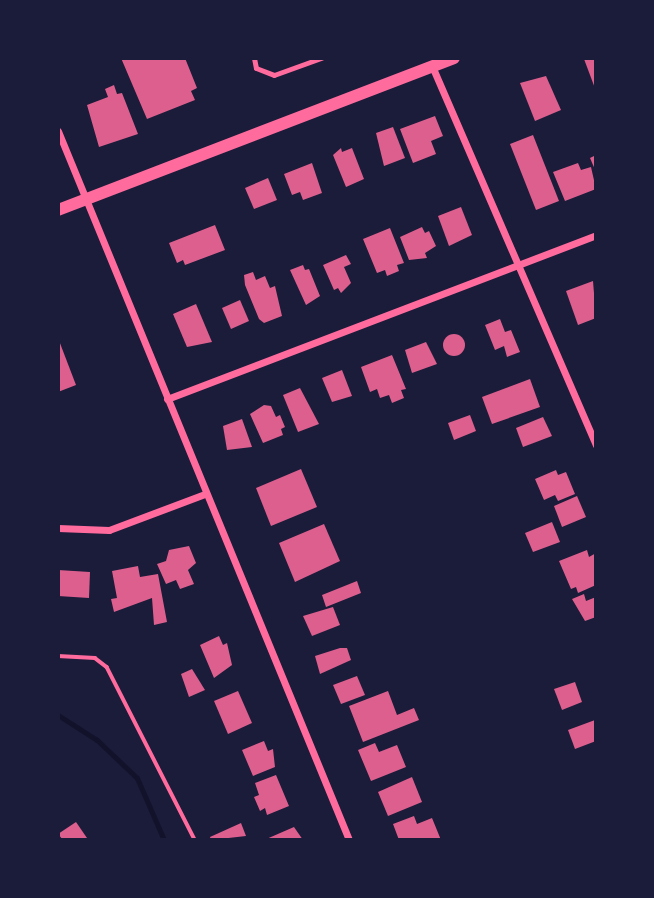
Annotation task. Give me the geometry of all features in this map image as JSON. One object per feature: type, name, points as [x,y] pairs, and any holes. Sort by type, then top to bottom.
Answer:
[{"type":"street","points":[[58,210],[86,197],[454,58]]},
{"type":"street","points":[[432,66],[521,263],[596,445]]},
{"type":"street","points":[[58,131],[349,840]]},
{"type":"street","points":[[167,399],[596,234]]},
{"type":"street","points":[[58,528],[110,530],[205,494]]},
{"type":"lane","points":[[254,58],[256,68],[274,75],[321,58]]},
{"type":"path","points":[[58,656],[95,658],[107,667],[195,840]]},
{"type":"building","points":[[121,58],[185,58],[197,88],[191,91],[195,100],[147,119]]},
{"type":"building","points":[[596,58],[596,91],[584,59]]},
{"type":"building","points":[[546,76],[561,110],[535,121],[520,83]]},
{"type":"building","points":[[114,85],[117,94],[122,93],[138,134],[99,147],[87,105],[108,97],[105,89]]},
{"type":"building","points":[[435,116],[443,136],[431,141],[436,154],[413,163],[400,129]]},
{"type":"building","points":[[393,127],[405,158],[384,166],[376,133]]},
{"type":"building","points":[[533,135],[559,201],[536,210],[510,144]]},
{"type":"building","points":[[341,148],[342,152],[352,148],[364,179],[346,187],[333,155]]},
{"type":"building","points":[[596,155],[596,172],[590,158]]},
{"type":"building","points":[[312,163],[322,193],[303,200],[300,192],[292,195],[284,174]]},
{"type":"building","points":[[578,163],[581,170],[591,167],[596,189],[565,201],[553,172]]},
{"type":"building","points":[[268,178],[277,200],[254,209],[245,188]]},
{"type":"building","points":[[461,207],[472,235],[449,246],[438,216]]},
{"type":"building","points":[[215,225],[225,250],[185,265],[183,260],[177,263],[169,243]]},
{"type":"building","points":[[422,227],[425,233],[429,231],[436,246],[425,253],[427,258],[409,260],[400,237]]},
{"type":"building","points":[[390,228],[404,263],[397,265],[399,271],[387,276],[385,270],[377,273],[363,239]]},
{"type":"building","points":[[346,255],[351,264],[344,267],[351,283],[341,293],[338,288],[334,290],[323,265]]},
{"type":"building","points":[[303,265],[305,270],[309,269],[320,296],[306,305],[290,270]]},
{"type":"building","points":[[253,272],[256,280],[265,276],[270,288],[275,286],[282,316],[264,323],[259,319],[245,285],[244,275]]},
{"type":"building","points":[[593,281],[596,318],[578,325],[566,291]]},
{"type":"building","points":[[240,300],[249,321],[231,329],[222,308]]},
{"type":"building","points":[[196,304],[212,342],[187,347],[173,314]]},
{"type":"building","points":[[500,319],[505,332],[511,330],[520,352],[507,357],[504,346],[495,350],[485,325]]},
{"type":"building","points":[[454,334],[462,337],[465,345],[462,353],[454,356],[446,353],[443,345],[446,337]]},
{"type":"building","points":[[58,338],[76,385],[58,392]]},
{"type":"building","points":[[426,342],[437,364],[412,373],[405,350]]},
{"type":"building","points":[[392,355],[406,389],[401,390],[404,398],[392,403],[389,395],[380,398],[377,389],[370,392],[361,367]]},
{"type":"building","points":[[342,370],[352,396],[332,402],[322,378]]},
{"type":"building","points":[[530,379],[540,407],[492,424],[482,397]]},
{"type":"building","points":[[300,388],[319,424],[298,432],[283,395]]},
{"type":"building","points":[[264,405],[271,406],[276,417],[280,415],[285,427],[281,429],[283,435],[263,443],[250,414]]},
{"type":"building","points":[[470,415],[476,431],[454,440],[448,423]]},
{"type":"building","points":[[543,417],[552,436],[523,447],[516,428]]},
{"type":"building","points":[[242,419],[252,447],[227,450],[223,426]]},
{"type":"building","points":[[301,469],[317,507],[271,526],[256,488]]},
{"type":"building","points":[[556,470],[558,475],[566,472],[575,494],[558,501],[555,495],[544,500],[535,479]]},
{"type":"building","points":[[577,496],[586,517],[562,527],[554,506]]},
{"type":"building","points":[[552,522],[560,542],[533,552],[525,533]]},
{"type":"building","points":[[324,524],[340,561],[295,582],[279,543]]},
{"type":"building","points":[[189,546],[196,563],[188,570],[194,584],[180,589],[176,580],[166,584],[157,564],[166,561],[169,550]]},
{"type":"building","points":[[587,550],[589,557],[596,553],[596,585],[578,593],[576,587],[571,589],[559,561]]},
{"type":"building","points":[[138,566],[140,577],[158,574],[167,622],[154,625],[152,598],[114,612],[111,599],[117,598],[112,571]]},
{"type":"building","points":[[58,570],[90,572],[89,598],[58,596]]},
{"type":"building","points":[[357,581],[361,593],[326,607],[322,595]]},
{"type":"building","points":[[584,594],[586,601],[596,597],[596,617],[585,621],[572,599]]},
{"type":"building","points":[[333,607],[340,625],[312,636],[303,616]]},
{"type":"building","points":[[219,636],[223,645],[227,643],[232,665],[214,678],[200,645]]},
{"type":"building","points":[[347,648],[351,660],[320,674],[315,656]]},
{"type":"building","points":[[192,669],[205,690],[189,697],[181,674]]},
{"type":"building","points":[[357,676],[365,695],[341,704],[333,685]]},
{"type":"building","points":[[575,682],[582,702],[562,710],[554,689]]},
{"type":"building","points":[[238,691],[252,723],[228,734],[214,701]]},
{"type":"building","points":[[388,691],[397,715],[414,708],[419,720],[363,742],[349,706]]},
{"type":"building","points":[[595,720],[596,741],[575,749],[568,730]]},
{"type":"building","points":[[264,741],[268,751],[273,749],[275,767],[253,776],[242,750]]},
{"type":"building","points":[[375,743],[379,752],[397,745],[406,767],[371,781],[358,750]]},
{"type":"building","points":[[276,775],[289,806],[267,815],[265,808],[260,811],[254,797],[259,795],[255,783]]},
{"type":"building","points":[[412,777],[422,802],[388,816],[378,792]]},
{"type":"building","points":[[414,816],[417,824],[432,818],[441,840],[399,840],[393,824]]},
{"type":"building","points":[[76,822],[87,838],[63,840],[58,834]]},
{"type":"building","points":[[241,823],[246,836],[211,840],[210,837]]},
{"type":"building","points":[[294,827],[303,840],[264,840]]},
{"type":"waterway","points":[[58,715],[97,740],[137,778],[164,840]]}]
